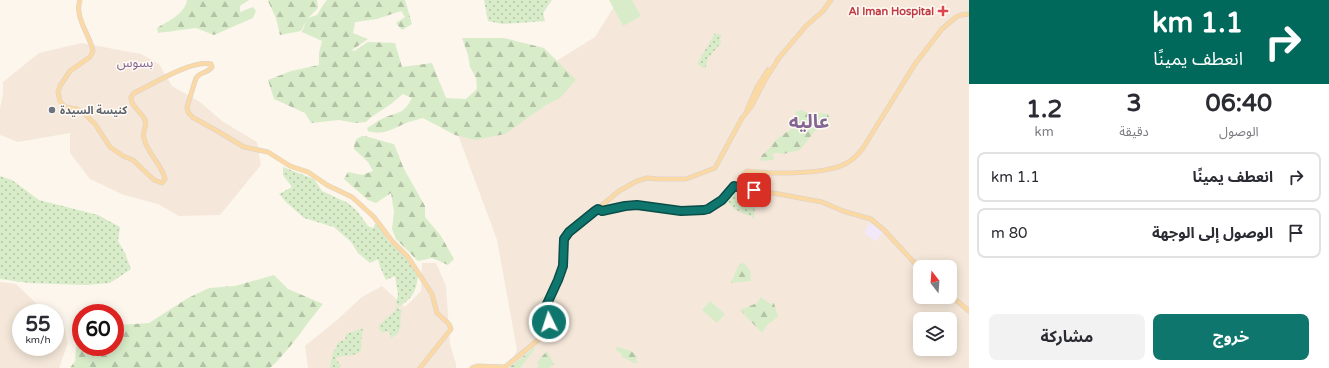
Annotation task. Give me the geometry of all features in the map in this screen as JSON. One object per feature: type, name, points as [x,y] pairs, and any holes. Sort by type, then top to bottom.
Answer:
[{"type":"main road","points":[[80,0],[78,12],[93,51],[90,57],[70,71],[60,86],[58,95],[62,105],[67,108],[77,109],[85,114],[95,124],[110,147],[123,156],[134,160],[154,180],[162,183],[165,179],[163,174],[144,140],[143,135],[146,126],[145,121],[141,113],[131,102],[131,97],[134,93],[164,77],[196,65],[211,64],[212,67],[209,71],[199,75],[196,78],[187,107],[192,118],[219,132],[244,148],[268,152],[290,166],[308,172],[327,185],[352,197],[374,217],[392,241],[408,257],[434,297],[437,313],[449,324],[451,329],[420,368]]},
{"type":"main road","points":[[472,368],[478,366],[505,367],[543,336],[549,327],[546,306],[563,266],[564,239],[569,232],[619,191],[637,180],[647,178],[658,180],[686,179],[702,172],[713,170],[723,156],[747,111],[751,107],[756,94],[779,58],[806,26],[823,11],[831,0]]},
{"type":"main road","points":[[598,209],[602,211],[637,205],[681,211],[704,210],[722,200],[747,171],[786,173],[840,166],[855,158],[866,145],[915,64],[942,29],[956,17],[969,14]]},
{"type":"main road","points":[[735,184],[750,189],[822,202],[843,211],[864,216],[873,220],[913,262]]},
{"type":"main road","points":[[841,215],[843,211]]},
{"type":"main road","points":[[957,301],[969,311]]},
{"type":"shaded area","points":[[618,0],[969,0],[969,368],[509,368],[517,350],[497,240],[454,124],[595,37]]},
{"type":"shaded area","points":[[82,43],[141,54],[159,64],[172,86],[200,102],[222,121],[257,142],[261,165],[220,215],[179,216],[158,204],[124,195],[90,179],[70,153],[70,133],[18,142],[0,135],[0,109],[3,94],[3,82],[39,53]]},
{"type":"shaded area","points":[[870,223],[883,232],[876,241],[866,235],[865,230]]},
{"type":"shaded area","points":[[422,263],[436,263],[446,286],[450,344],[456,368],[308,368],[305,346],[362,297],[382,286],[405,307],[421,291]]},
{"type":"shaded area","points":[[0,282],[16,284],[37,304],[12,304],[12,356],[63,356],[59,368],[0,368]]},
{"type":"shaded area","points":[[64,326],[68,343],[64,354]]},
{"type":"green space","points":[[187,0],[249,0],[240,6],[240,12],[253,7],[256,11],[253,18],[214,35],[196,28],[158,33],[157,28],[180,13],[186,5]]},
{"type":"green space","points":[[317,0],[318,8],[308,18],[317,15],[327,0],[405,0],[412,24],[402,30],[396,23],[405,17],[401,11],[377,19],[355,22],[353,33],[368,39],[352,50],[354,51],[368,42],[395,43],[402,67],[432,63],[446,98],[466,99],[477,89],[476,78],[470,67],[468,55],[462,38],[504,38],[544,48],[576,80],[560,98],[546,105],[505,134],[475,140],[455,135],[423,118],[391,130],[378,133],[368,131],[367,128],[378,121],[400,112],[406,107],[412,98],[403,94],[366,122],[355,123],[339,120],[311,123],[305,113],[274,99],[268,80],[291,71],[319,65],[319,53],[322,41],[302,32],[306,21],[301,31],[280,35],[276,18],[268,1]]},
{"type":"green space","points":[[484,0],[552,0],[543,13],[545,21],[503,24],[488,21]]},
{"type":"green space","points":[[609,0],[632,0],[641,16],[623,26]]},
{"type":"green space","points":[[715,33],[722,35],[720,38],[721,43],[708,58],[705,69],[697,64]]},
{"type":"green space","points":[[802,110],[809,114],[828,114],[830,120],[814,132],[800,150],[783,154],[773,153],[774,160],[760,160],[762,155],[777,139],[794,127],[798,122],[795,112]]},
{"type":"green space","points":[[362,136],[394,144],[404,169],[425,206],[425,217],[441,236],[454,259],[448,265],[432,258],[418,261],[396,239],[392,229],[394,212],[391,193],[376,203],[368,200],[344,179],[348,172],[362,175],[373,171],[368,162],[354,149],[355,141]]},
{"type":"green space","points":[[283,167],[314,179],[322,191],[348,203],[357,211],[368,226],[372,228],[374,227],[375,223],[380,228],[389,242],[401,252],[418,276],[415,290],[408,300],[400,306],[396,304],[398,294],[395,276],[386,280],[378,259],[370,263],[358,253],[351,242],[334,227],[304,218],[287,203],[279,194],[292,187],[283,175]]},
{"type":"green space","points":[[0,176],[12,180],[39,200],[98,215],[120,227],[118,241],[125,253],[131,269],[110,283],[86,285],[29,283],[0,279]]},
{"type":"green space","points":[[734,188],[756,193],[754,218],[734,209],[725,198]]},
{"type":"green space","points":[[744,263],[750,271],[751,281],[731,283],[739,264]]},
{"type":"green space","points":[[274,275],[288,289],[323,304],[291,345],[270,368],[70,368],[75,361],[75,356],[124,356],[124,325],[149,323],[188,298],[209,288],[235,286]]},
{"type":"green space","points":[[761,297],[770,304],[774,303],[778,317],[768,324],[762,333],[740,310],[757,303]]},
{"type":"green space","points":[[710,301],[725,314],[717,323],[702,310]]},
{"type":"green space","points":[[396,306],[402,310],[400,329],[395,336],[391,338],[390,333],[387,331],[383,333],[379,329],[379,325],[395,311]]},
{"type":"green space","points":[[363,328],[361,351],[352,355],[336,358],[341,365],[340,368],[330,368],[332,355],[339,341],[345,340],[346,334]]},
{"type":"green space","points":[[535,347],[520,368],[509,368]]},
{"type":"green space","points":[[618,347],[631,351],[637,356],[636,360],[638,362],[635,364],[622,357],[622,354],[615,348]]},
{"type":"green space","points":[[547,351],[554,364],[549,368],[537,368],[539,365],[537,362]]},
{"type":"place","name":"Al Iman Hospital","points":[[943,11]]},
{"type":"place","name":"كنيسة السيدة","points":[[52,110]]},
{"type":"district","name":"بسوس","points":[[135,62]]},
{"type":"district","name":"عاليه","points":[[809,121]]},
{"type":"route","points":[[549,322],[546,306],[563,266],[564,239],[569,232],[598,209],[602,211],[625,206],[645,205],[681,211],[704,210],[717,204],[734,186],[754,190]]}]
